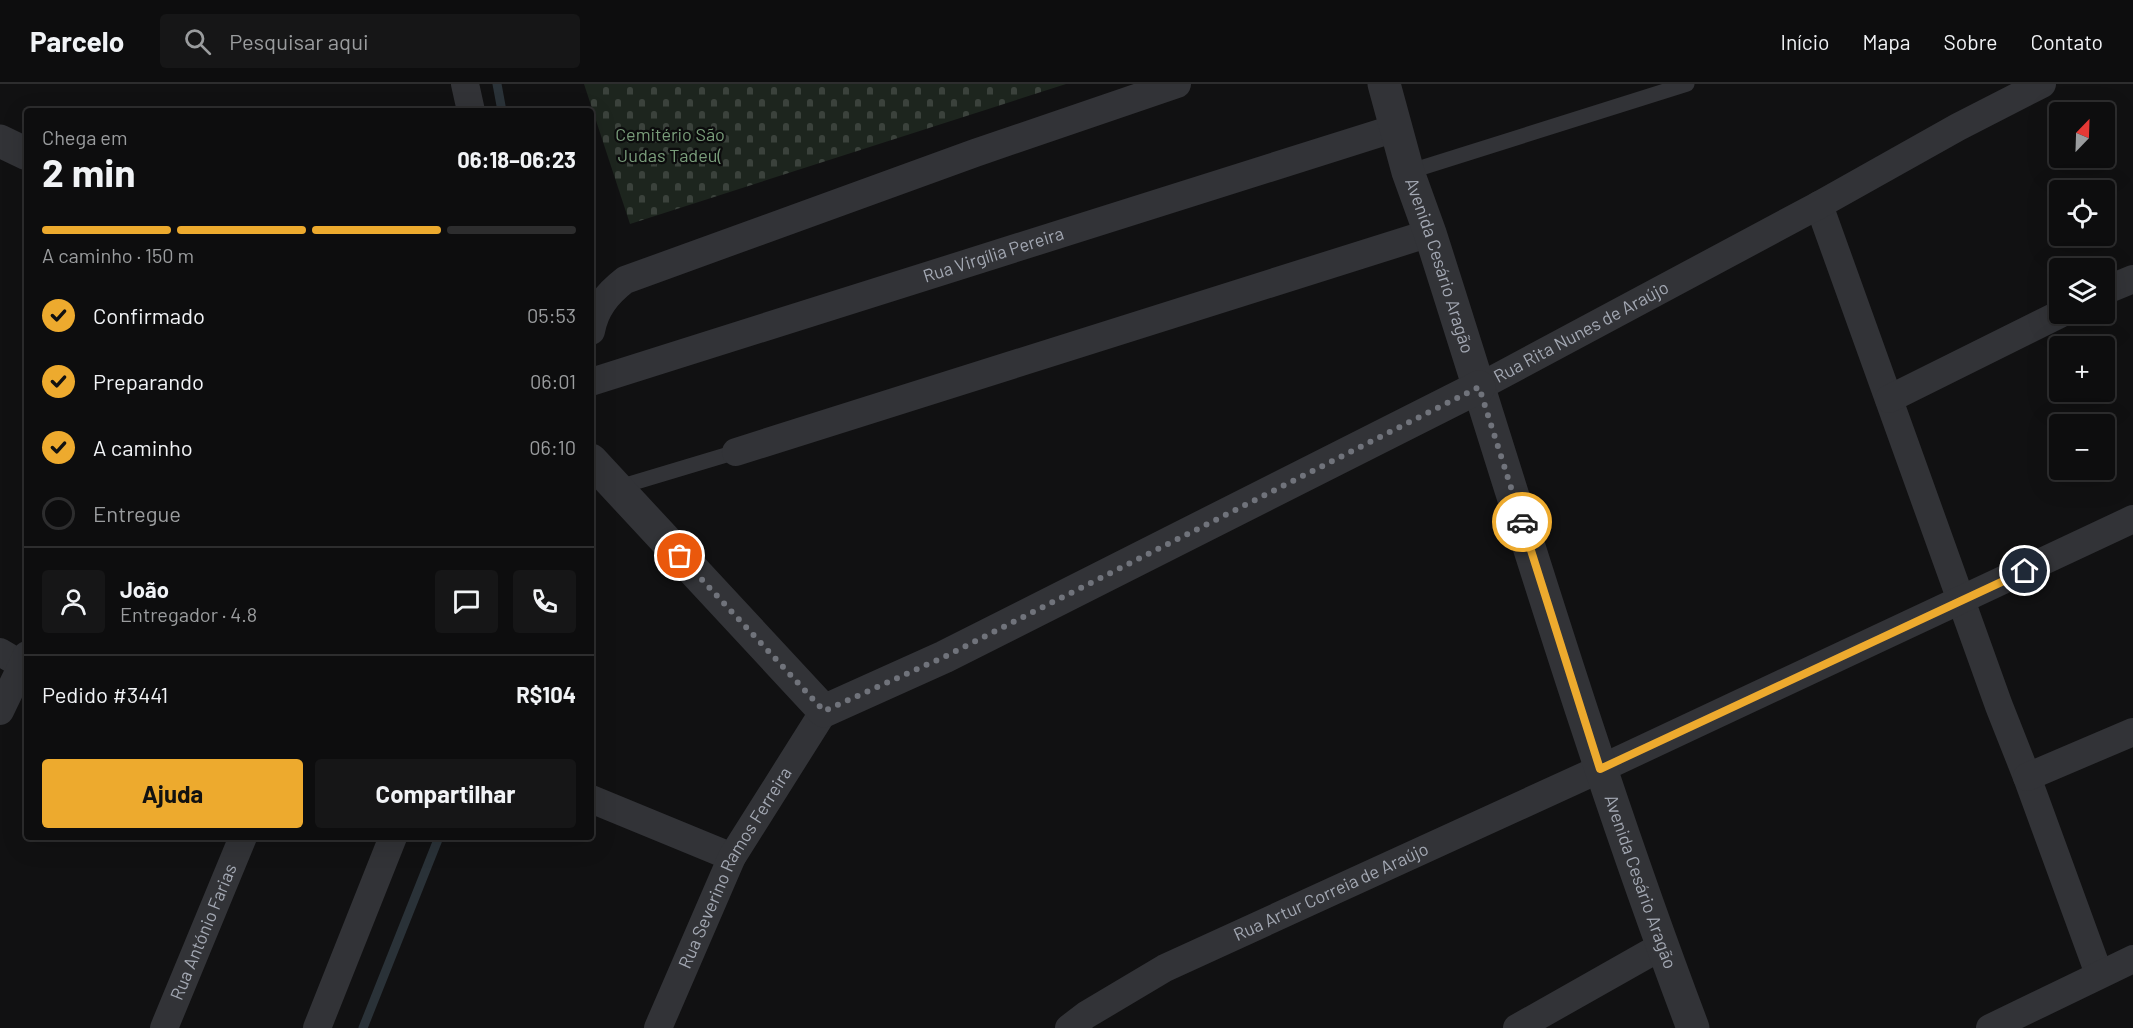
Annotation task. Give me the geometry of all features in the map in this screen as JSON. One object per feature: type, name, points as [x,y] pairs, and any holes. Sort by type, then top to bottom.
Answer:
[{"type":"street","points":[[465,84],[470,108]]},
{"type":"street","points":[[594,322],[599,307],[610,291],[625,280],[975,153],[1177,84]]},
{"type":"street","name":"Avenida Cesário Aragão","points":[[1384,84],[1408,172],[1430,233],[1600,769],[1693,1028]]},
{"type":"street","name":"Rua Rita Nunes de Araújo","points":[[824,711],[944,657],[1479,387],[1819,205],[1958,127],[2042,84]]},
{"type":"street","name":"Rua Virgília Pereira","points":[[594,381],[1395,128]]},
{"type":"street","points":[[0,141],[24,153]]},
{"type":"street","points":[[1819,205],[1961,602],[2099,974]]},
{"type":"street","points":[[736,452],[1430,233]]},
{"type":"street","points":[[2115,286],[2133,279]]},
{"type":"street","points":[[1889,399],[2049,319]]},
{"type":"street","points":[[594,463],[824,711]]},
{"type":"street","name":"Rua Artur Correia de Araújo","points":[[1069,1028],[1086,1015],[1165,968],[1961,602],[2133,519]]},
{"type":"street","points":[[0,711],[16,657]]},
{"type":"street","name":"Rua Severino Ramos Ferreira","points":[[658,1028],[732,857],[824,711]]},
{"type":"street","points":[[2027,777],[2133,732]]},
{"type":"street","points":[[594,800],[732,857]]},
{"type":"street","name":"Rua António Farias","points":[[164,1028],[242,840]]},
{"type":"street","points":[[318,1028],[392,840]]},
{"type":"street","points":[[1516,1028],[1662,946]]},
{"type":"street","points":[[1990,1028],[2133,959]]},
{"type":"lane","points":[[1408,172],[1687,84]]},
{"type":"lane","points":[[616,488],[736,452]]},
{"type":"green space","name":"Cemitério São Judas Tadeu(","points":[[584,84],[1066,84],[630,224],[594,114],[594,108],[592,108]]},
{"type":"waterway","points":[[497,84],[501,108]]},
{"type":"waterway","points":[[363,1028],[438,840]]},
{"type":"way so far","points":[[680,556],[824,711],[944,657],[1479,387],[1522,522]]},
{"type":"route","points":[[1522,522],[1600,769],[2025,571]]}]
